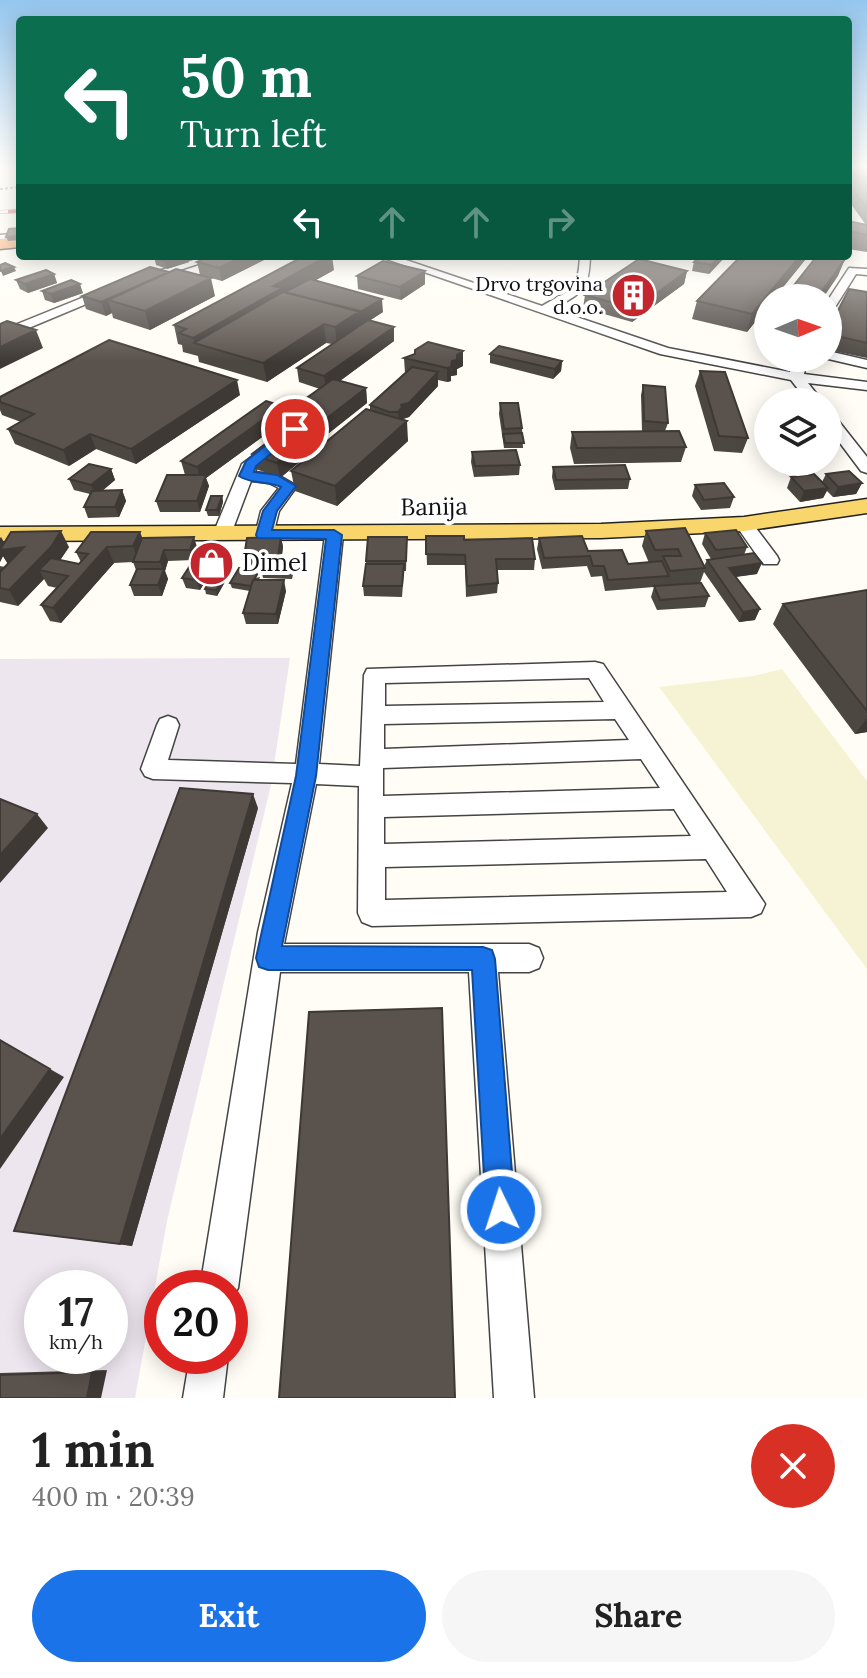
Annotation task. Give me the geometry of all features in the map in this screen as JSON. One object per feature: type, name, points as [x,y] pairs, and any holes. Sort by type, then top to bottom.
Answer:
[{"type":"main road","name":"Banija","points":[[0,534],[334,535],[601,531],[744,524],[867,506]]},
{"type":"street","points":[[0,336],[118,287],[204,260]]},
{"type":"street","points":[[395,260],[665,351],[754,361]]},
{"type":"street","points":[[543,310],[579,289],[584,281],[585,260]]},
{"type":"street","points":[[842,293],[853,270],[867,272]]},
{"type":"street","points":[[844,291],[867,284]]},
{"type":"street","points":[[842,358],[867,364]]},
{"type":"street","points":[[842,369],[867,371]]},
{"type":"street","points":[[819,372],[867,386]]},
{"type":"street","points":[[222,534],[250,464],[295,429]]},
{"type":"street","points":[[842,435],[867,468]]},
{"type":"street","points":[[246,476],[272,478],[289,486],[270,511],[264,535]]},
{"type":"street","points":[[744,524],[770,560]]},
{"type":"street","points":[[222,1270],[268,958],[306,776],[334,535]]},
{"type":"street","points":[[595,670],[751,904],[372,913],[371,768],[374,715],[375,675],[595,670]]},
{"type":"street","points":[[374,715],[621,710]]},
{"type":"street","points":[[168,725],[153,769],[306,776],[371,768],[647,749]]},
{"type":"street","points":[[371,807],[680,798]]},
{"type":"street","points":[[371,856],[713,847]]},
{"type":"street","points":[[268,958],[529,958]]},
{"type":"street","points":[[483,959],[514,1398]]},
{"type":"street","points":[[203,1398],[206,1374]]},
{"type":"shaded area","points":[[290,658],[271,785],[167,1221],[158,1270],[144,1270],[144,1348],[135,1398],[0,1398],[0,659]]},
{"type":"shaded area","points":[[782,669],[867,781],[867,969],[659,687],[754,676]]},
{"type":"building","points":[[8,231],[16,231],[16,236],[6,237]]},
{"type":"building","points":[[201,260],[236,260],[219,268],[197,262]]},
{"type":"building","points":[[296,260],[320,260],[273,286],[282,288],[193,338],[179,333],[186,329],[174,325]]},
{"type":"building","points":[[638,260],[687,271],[635,309],[585,295]]},
{"type":"building","points":[[696,260],[716,260],[711,265],[694,262]]},
{"type":"building","points":[[737,260],[797,260],[777,284],[754,284],[752,314],[697,301]]},
{"type":"building","points":[[814,260],[844,260],[827,284],[795,284]]},
{"type":"building","points":[[383,261],[425,271],[400,287],[357,276]]},
{"type":"building","points":[[5,263],[14,267],[0,271],[0,265]]},
{"type":"building","points":[[150,267],[169,272],[101,302],[82,296]]},
{"type":"building","points":[[176,269],[211,278],[145,311],[108,300]]},
{"type":"building","points":[[46,270],[54,274],[25,284],[16,280]]},
{"type":"building","points":[[310,279],[382,299],[360,312],[285,292]]},
{"type":"building","points":[[71,280],[80,284],[51,294],[42,291]]},
{"type":"building","points":[[849,289],[867,292],[867,343],[842,337],[842,303]]},
{"type":"building","points":[[283,292],[360,311],[335,327],[324,324],[263,363],[194,343]]},
{"type":"building","points":[[368,320],[394,327],[324,376],[297,368]]},
{"type":"building","points":[[7,321],[36,330],[0,347],[0,324]]},
{"type":"building","points":[[109,340],[237,380],[131,449],[90,434],[63,450],[8,429],[34,414],[0,402],[0,397]]},
{"type":"building","points":[[428,342],[463,351],[447,368],[404,358],[415,354],[415,350]]},
{"type":"building","points":[[499,346],[562,361],[555,369],[490,354]]},
{"type":"building","points":[[412,367],[438,372],[409,403],[401,405],[398,412],[370,405]]},
{"type":"building","points":[[700,371],[725,372],[748,438],[719,436]]},
{"type":"building","points":[[333,379],[366,388],[327,418],[294,407]]},
{"type":"building","points":[[643,385],[665,387],[668,423],[644,421]]},
{"type":"building","points":[[266,401],[282,406],[197,467],[181,461]]},
{"type":"building","points":[[500,403],[518,403],[522,428],[504,429]]},
{"type":"building","points":[[366,409],[407,421],[335,486],[291,471]]},
{"type":"building","points":[[299,418],[323,426],[277,463],[252,454]]},
{"type":"building","points":[[679,431],[686,447],[577,448],[572,432]]},
{"type":"building","points":[[522,433],[524,443],[505,443],[503,434]]},
{"type":"building","points":[[516,450],[520,465],[475,466],[472,452]]},
{"type":"building","points":[[89,464],[111,469],[91,485],[69,479]]},
{"type":"building","points":[[625,465],[630,479],[556,480],[553,467]]},
{"type":"building","points":[[849,471],[862,483],[838,487],[828,476],[842,476],[842,472]]},
{"type":"building","points":[[167,475],[206,475],[197,501],[156,501]]},
{"type":"building","points":[[816,476],[828,488],[804,491],[791,477]]},
{"type":"building","points":[[724,483],[734,497],[704,500],[695,485]]},
{"type":"building","points":[[122,490],[115,507],[84,507],[92,491]]},
{"type":"building","points":[[211,496],[222,496],[217,510],[206,510]]},
{"type":"building","points":[[685,528],[705,568],[670,571],[663,556],[681,556],[678,549],[655,550],[646,531]]},
{"type":"building","points":[[736,530],[747,547],[716,550],[705,533]]},
{"type":"building","points":[[61,531],[51,547],[9,590],[0,588],[0,572],[24,547],[0,550],[11,532]]},
{"type":"building","points":[[91,532],[140,532],[133,546],[107,547],[53,608],[41,605],[68,576],[39,570],[51,558],[79,564],[88,554],[76,552]]},
{"type":"building","points":[[426,536],[464,536],[464,540],[532,538],[535,559],[496,559],[498,583],[467,586],[465,555],[426,554]]},
{"type":"building","points":[[582,536],[588,551],[622,550],[628,564],[662,561],[669,576],[608,580],[604,566],[593,566],[590,556],[544,558],[539,538]]},
{"type":"building","points":[[194,537],[190,550],[164,550],[160,562],[133,562],[142,538]]},
{"type":"building","points":[[281,537],[278,556],[244,557],[247,538]]},
{"type":"building","points":[[368,537],[407,537],[406,561],[366,561]]},
{"type":"building","points":[[204,544],[218,546],[196,580],[182,578]]},
{"type":"building","points":[[754,553],[762,563],[729,568],[760,609],[743,612],[707,560]]},
{"type":"building","points":[[265,563],[293,564],[291,574],[262,573]]},
{"type":"building","points":[[366,564],[404,564],[402,586],[363,586]]},
{"type":"building","points":[[239,568],[259,571],[251,586],[230,583]]},
{"type":"building","points":[[137,569],[164,569],[158,585],[130,585]]},
{"type":"building","points":[[214,573],[225,575],[216,590],[205,589]]},
{"type":"building","points":[[253,580],[284,580],[276,614],[243,613]]},
{"type":"building","points":[[701,583],[709,596],[660,600],[654,586]]},
{"type":"building","points":[[867,590],[867,711],[783,604]]},
{"type":"building","points":[[180,788],[253,794],[120,1244],[14,1231]]},
{"type":"building","points":[[0,799],[37,814],[0,855]]},
{"type":"building","points":[[442,1008],[455,1398],[279,1398],[309,1012]]},
{"type":"building","points":[[0,1040],[50,1069],[0,1139]]},
{"type":"building","points":[[92,1374],[87,1398],[0,1398],[0,1375]]},
{"type":"place","name":"Drvo trgovina d.o.o.","points":[[634,296]]},
{"type":"place","name":"Dimel","points":[[211,563]]},
{"type":"route","points":[[295,429],[250,464],[246,476],[272,478],[289,486],[270,511],[264,535],[334,535],[306,776],[268,958],[483,959],[501,1210]]}]
